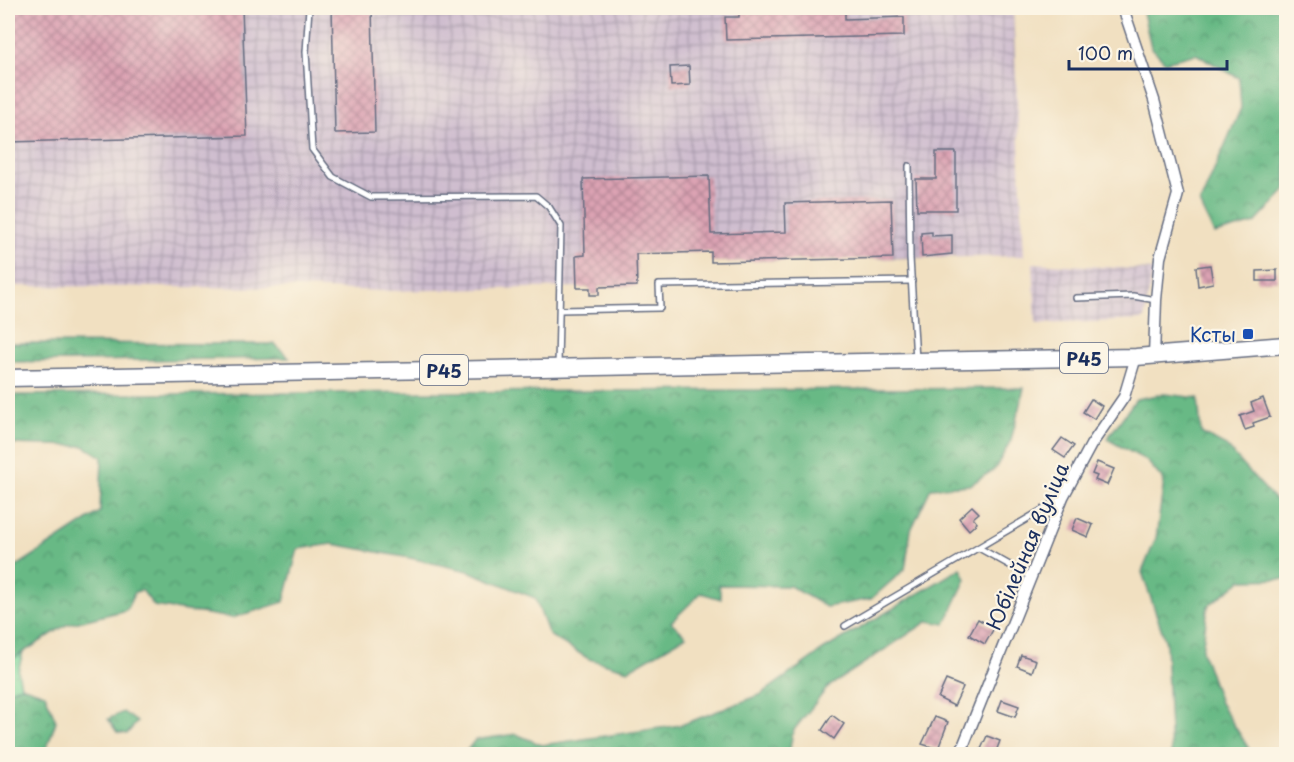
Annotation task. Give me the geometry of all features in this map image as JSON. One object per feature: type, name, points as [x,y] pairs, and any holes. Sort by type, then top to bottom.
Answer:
[{"type":"main road","name":"Р45","points":[[8,378],[1136,357],[1287,345]]},
{"type":"street","points":[[1123,8],[1154,100],[1178,194],[1160,258],[1154,356]]},
{"type":"street","name":"Юбілейная вуліца","points":[[960,754],[1063,497],[1091,445],[1124,397],[1136,357]]},
{"type":"lane","points":[[309,8],[306,52],[312,149],[333,177],[371,197],[536,196],[549,207],[561,226],[558,367]]},
{"type":"lane","points":[[909,166],[910,258],[916,362]]},
{"type":"lane","points":[[560,310],[660,308],[659,285],[912,281]]},
{"type":"lane","points":[[1076,298],[1133,296],[1156,300]]},
{"type":"lane","points":[[845,626],[1063,497]]},
{"type":"lane","points":[[979,548],[1031,577]]},
{"type":"shaded area","points":[[8,8],[1013,8],[1024,256],[711,262],[711,252],[636,254],[637,286],[383,291],[296,288],[8,286]]},
{"type":"shaded area","points":[[1033,263],[1153,270],[1144,320],[1036,324]]},
{"type":"green space","points":[[1142,8],[1286,8],[1286,190],[1255,223],[1214,234],[1200,203],[1241,108],[1239,78],[1196,54],[1165,62],[1151,47]]},
{"type":"green space","points":[[8,343],[275,344],[289,358],[8,362]]},
{"type":"green space","points":[[1024,388],[1011,440],[995,469],[970,485],[931,488],[911,530],[905,569],[871,599],[826,607],[790,586],[719,585],[721,599],[701,593],[671,622],[686,636],[628,670],[589,659],[549,635],[535,598],[468,571],[333,544],[298,549],[284,602],[232,618],[154,606],[142,590],[135,592],[126,610],[66,625],[8,662],[8,572],[100,512],[102,457],[84,446],[8,444],[8,395]]},
{"type":"green space","points":[[1164,394],[1198,398],[1201,433],[1226,446],[1286,512],[1286,579],[1242,580],[1208,606],[1202,651],[1220,703],[1249,749],[1248,754],[1171,754],[1166,643],[1142,572],[1156,538],[1164,481],[1147,461],[1107,439],[1136,399]]},
{"type":"green space","points":[[961,568],[966,579],[945,624],[928,621],[828,687],[793,731],[789,754],[464,754],[475,740],[516,734],[542,745],[681,725],[760,695],[823,650]]},
{"type":"green space","points":[[23,652],[18,671],[21,686],[8,691],[8,662]]},
{"type":"green space","points":[[21,686],[45,694],[56,721],[45,754],[25,754],[8,747],[8,691]]},
{"type":"green space","points":[[123,712],[137,722],[127,734],[117,732],[108,719]]},
{"type":"building","points":[[8,8],[242,8],[247,136],[8,142]]},
{"type":"building","points":[[332,8],[372,8],[375,132],[335,133]]},
{"type":"building","points":[[845,9],[845,19],[904,17],[904,36],[726,40],[725,17],[739,17],[739,11]]},
{"type":"building","points":[[689,66],[690,85],[671,86],[670,67]]},
{"type":"building","points":[[936,152],[956,152],[956,210],[917,210],[916,179],[936,179]]},
{"type":"building","points":[[709,176],[711,234],[786,232],[785,203],[891,200],[893,258],[711,262],[711,252],[636,254],[637,286],[599,287],[599,295],[590,295],[590,288],[577,288],[576,256],[585,255],[583,179]]},
{"type":"building","points":[[932,232],[932,236],[952,235],[952,254],[922,257],[921,233]]},
{"type":"building","points":[[1210,265],[1213,283],[1198,286],[1196,267]]},
{"type":"building","points":[[1277,270],[1277,281],[1257,281],[1257,271]]},
{"type":"building","points":[[1263,398],[1270,417],[1253,423],[1254,427],[1245,430],[1240,416],[1254,411],[1251,403]]},
{"type":"building","points":[[1091,399],[1102,406],[1094,419],[1083,412]]},
{"type":"building","points":[[1062,438],[1074,446],[1065,458],[1053,450]]},
{"type":"building","points":[[1097,462],[1114,469],[1107,485],[1095,480],[1097,476],[1092,474]]},
{"type":"building","points":[[972,506],[979,513],[973,518],[977,523],[969,530],[959,518]]},
{"type":"building","points":[[1077,518],[1093,525],[1088,537],[1072,530]]},
{"type":"building","points":[[978,619],[994,628],[985,644],[969,635]]},
{"type":"building","points":[[1021,655],[1036,660],[1032,672],[1017,666]]},
{"type":"building","points":[[946,680],[963,687],[954,706],[938,698]]},
{"type":"building","points":[[1002,700],[1019,706],[1015,717],[998,711]]},
{"type":"building","points":[[832,715],[844,724],[834,739],[822,730]]},
{"type":"building","points":[[935,717],[948,722],[938,749],[922,744]]},
{"type":"building","points":[[987,736],[1000,741],[995,754],[981,749]]},
{"type":"place","name":"Ксты","points":[[1248,334]]}]
